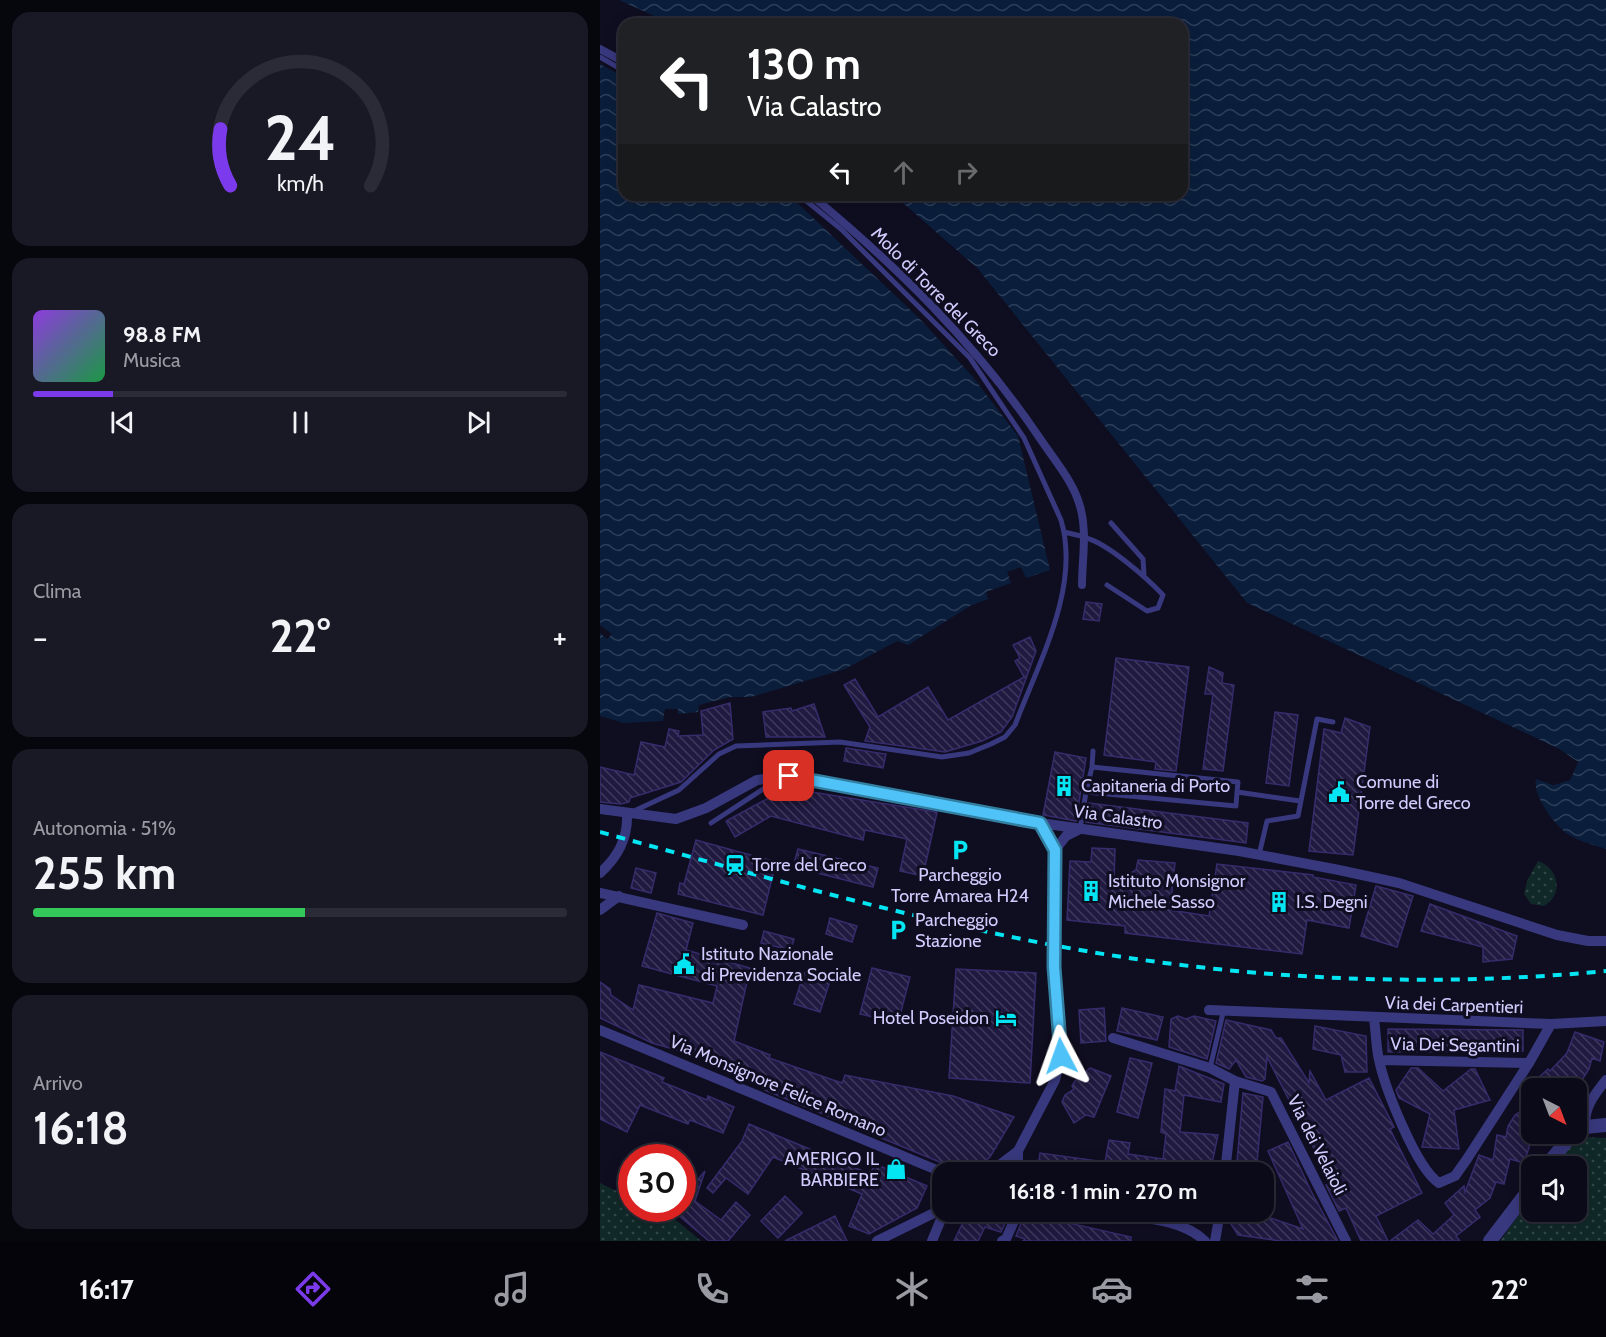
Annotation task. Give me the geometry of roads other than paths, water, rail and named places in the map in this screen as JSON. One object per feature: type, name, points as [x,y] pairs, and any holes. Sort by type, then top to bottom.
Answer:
[{"type":"street","points":[[600,49],[618,59]]},
{"type":"street","name":"Molo di Torre del Greco","points":[[818,201],[932,306],[971,346],[1010,394],[1075,492],[1084,526],[1082,585]]},
{"type":"street","name":"Via Calastro","points":[[600,809],[627,819],[676,819],[706,808],[757,780],[789,776],[1040,823],[1259,855],[1399,883],[1557,934],[1588,941],[1606,941]]},
{"type":"street","points":[[600,873],[616,858],[627,819]]},
{"type":"street","points":[[1004,1162],[1018,1151],[1055,1080],[1061,1056],[1054,967],[1055,850],[1040,823]]},
{"type":"street","points":[[1055,850],[1066,836],[1080,829]]},
{"type":"street","points":[[600,893],[742,925]]},
{"type":"street","points":[[600,910],[619,896]]},
{"type":"street","points":[[1209,1010],[1223,1013],[1374,1019]]},
{"type":"street","name":"Via dei Carpentieri","points":[[1551,1024],[1529,1063],[1455,1176],[1439,1183],[1431,1177],[1402,1124],[1379,1060],[1374,1019],[1551,1024],[1606,1021]]},
{"type":"street","name":"Via Monsignore Felice Romano","points":[[600,1030],[932,1168]]},
{"type":"street","name":"Via dei Velaioli","points":[[1113,1038],[1210,1068],[1235,1081],[1271,1092],[1346,1241]]},
{"type":"street","name":"Via Dei Segantini","points":[[1379,1060],[1529,1063]]},
{"type":"street","points":[[1587,1110],[1606,1080]]},
{"type":"street","points":[[1226,1162],[1235,1081]]},
{"type":"street","points":[[1587,1129],[1606,1125]]},
{"type":"street","points":[[1555,1156],[1566,1144]]},
{"type":"street","points":[[1018,1151],[1018,1162]]},
{"type":"street","points":[[1490,1241],[1521,1200]]},
{"type":"street","points":[[877,1241],[932,1215]]},
{"type":"street","points":[[932,1241],[939,1222]]},
{"type":"street","points":[[1002,1241],[1006,1239],[1014,1222]]},
{"type":"street","points":[[1162,1222],[1179,1225],[1196,1232],[1205,1241]]},
{"type":"street","points":[[1215,1241],[1218,1222]]},
{"type":"lane","points":[[600,57],[618,68]]},
{"type":"lane","points":[[627,819],[679,790],[719,754],[736,746],[840,742],[942,757],[969,753],[1005,737],[1015,725],[1064,597],[1064,532],[1024,438],[970,358],[841,229],[806,201]]},
{"type":"lane","points":[[1111,523],[1143,559],[1144,575]]},
{"type":"lane","points":[[1064,532],[1099,541],[1144,575],[1163,595],[1158,608],[1147,611],[1107,585]]},
{"type":"lane","points":[[1259,855],[1267,821],[1298,816],[1317,719],[1333,722]]},
{"type":"lane","points":[[1080,829],[1093,752]]},
{"type":"lane","points":[[1086,792],[1236,806],[1238,782],[1092,767]]},
{"type":"lane","points":[[711,823],[781,778]]},
{"type":"lane","points":[[1237,792],[1300,801]]},
{"type":"lane","points":[[1210,1068],[1223,1013]]},
{"type":"water","points":[[619,0],[1606,0],[1606,849],[1579,840],[1565,832],[1552,819],[1538,794],[1536,779],[1553,785],[1570,780],[1578,762],[1559,749],[1247,603],[977,268],[901,201],[1188,201],[1188,18],[659,18]]},
{"type":"water","points":[[600,64],[618,74],[618,201],[795,201],[919,318],[972,376],[1018,436],[1050,570],[1026,578],[1021,567],[1007,572],[1011,583],[986,592],[988,599],[970,606],[908,645],[897,641],[845,669],[751,697],[730,697],[699,705],[698,712],[678,714],[678,709],[665,709],[663,721],[624,723],[600,716],[600,633],[607,639],[612,634],[600,625]]},
{"type":"railway","points":[[600,832],[954,925],[1140,960],[1273,974],[1406,980],[1473,979],[1606,971]]},
{"type":"place","name":"Capitaneria di Porto","points":[[1064,786]]},
{"type":"place","name":"Comune di Torre del Greco","points":[[1339,792]]},
{"type":"place","name":"Parcheggio Torre Amarea H24","points":[[960,850]]},
{"type":"place","name":"Torre del Greco","points":[[735,865]]},
{"type":"place","name":"Istituto Monsignor Michele Sasso","points":[[1091,891]]},
{"type":"place","name":"I.S. Degni","points":[[1279,902]]},
{"type":"place","name":"Parcheggio Stazione","points":[[898,930]]},
{"type":"place","name":"Istituto Nazionale di Previdenza Sociale","points":[[684,964]]},
{"type":"place","name":"Hotel Poseidon","points":[[1006,1018]]},
{"type":"place","name":"AMERIGO IL BARBIERE","points":[[896,1169]]}]
